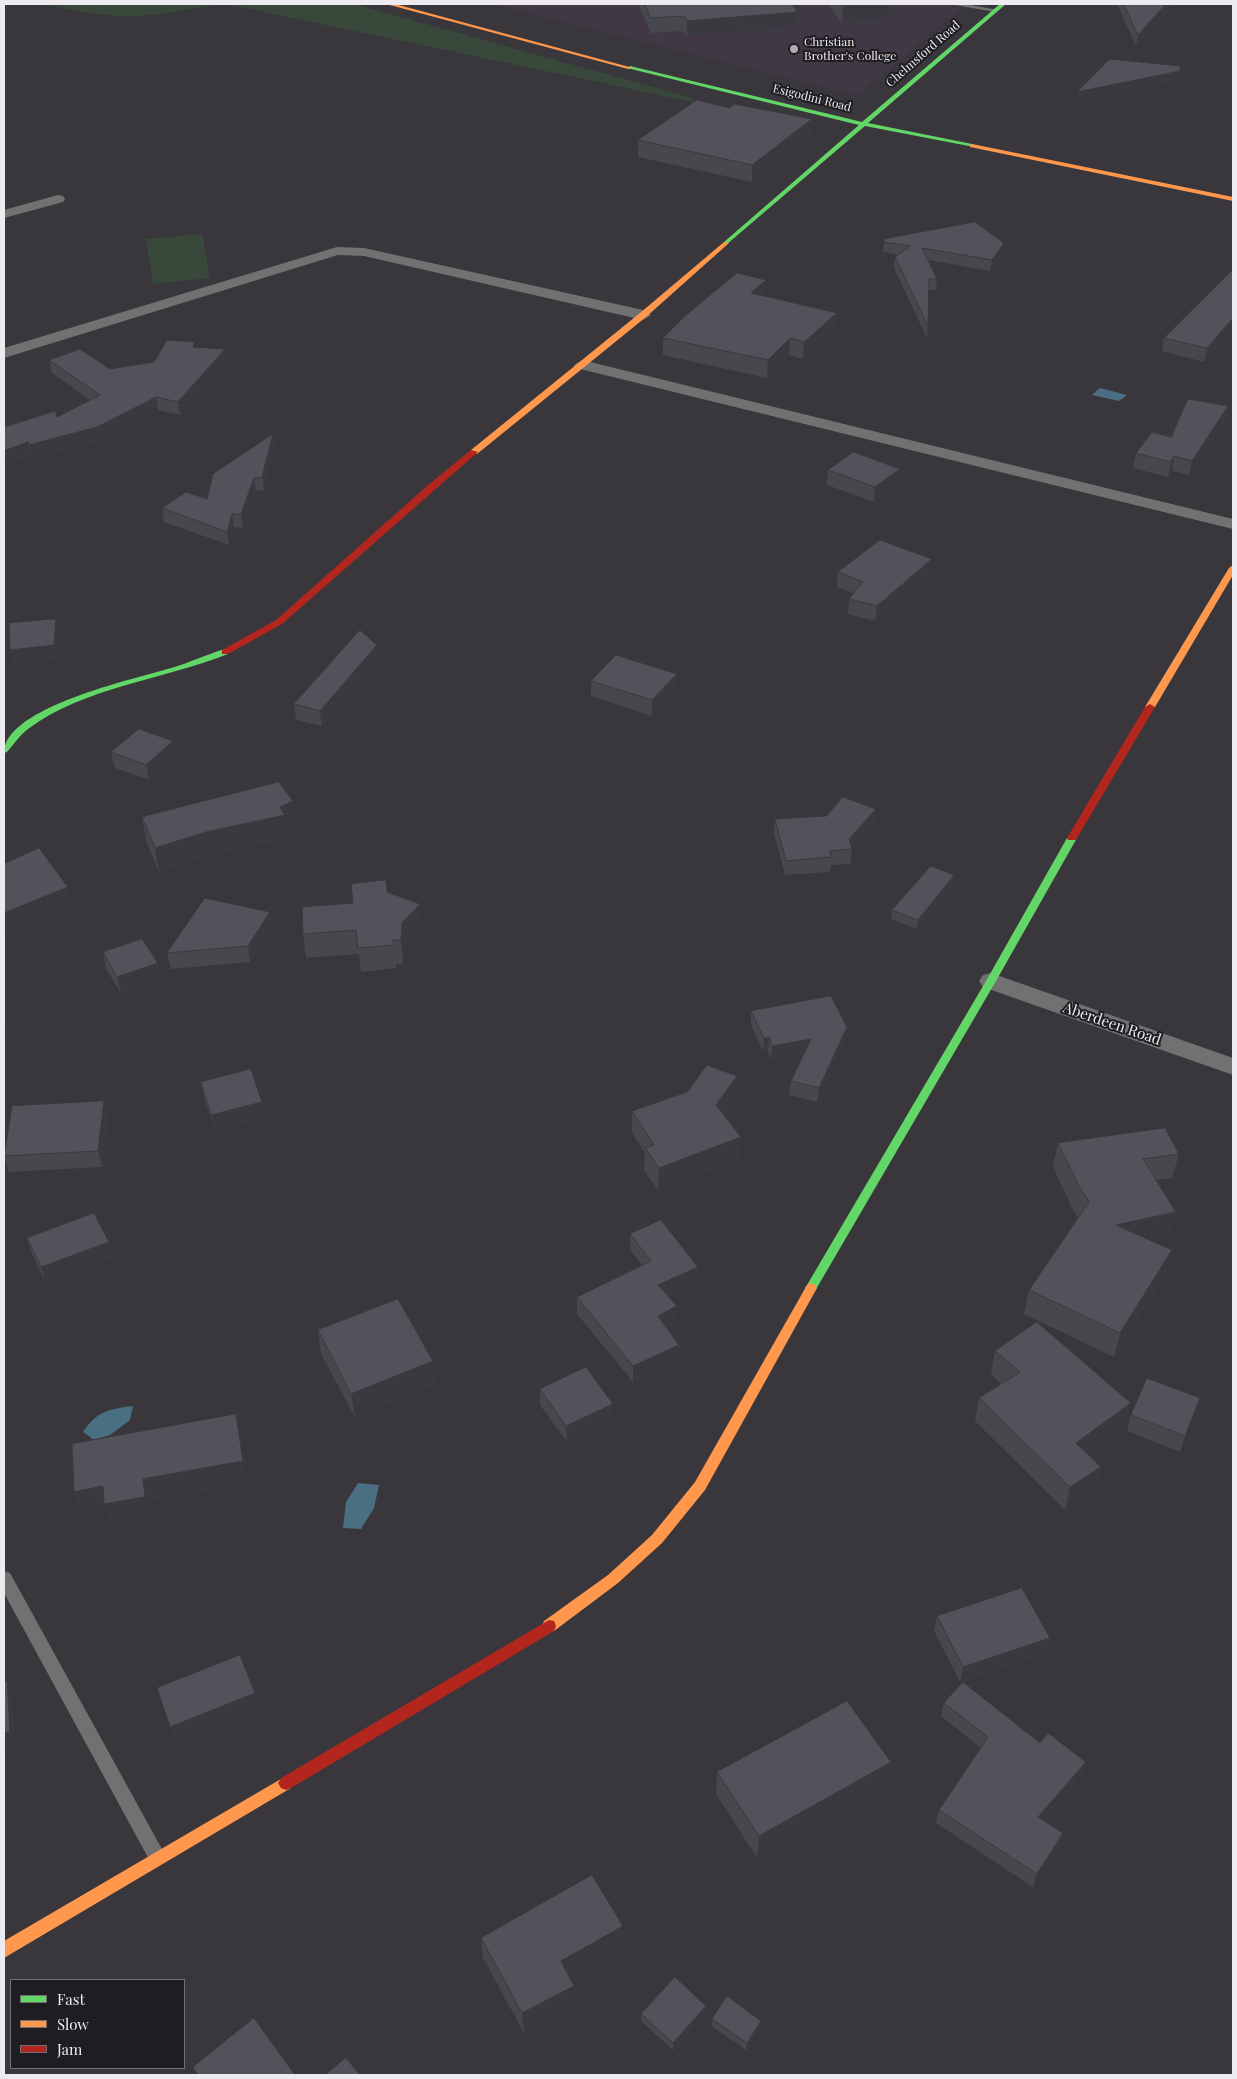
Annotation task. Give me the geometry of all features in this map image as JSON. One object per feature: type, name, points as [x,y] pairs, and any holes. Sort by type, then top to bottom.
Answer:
[{"type":"street","name":"Esigodini Road","points":[[389,4],[603,62],[862,124],[1233,199]]},
{"type":"street","name":"Chelmsford Road","points":[[4,750],[23,728],[50,712],[102,690],[205,661],[239,646],[279,622],[430,488],[644,315],[999,7]]},
{"type":"street","points":[[4,214],[58,199]]},
{"type":"street","points":[[4,353],[337,251],[364,252],[644,315]]},
{"type":"street","points":[[582,365],[1233,524]]},
{"type":"street","points":[[4,1950],[561,1619],[613,1580],[657,1539],[700,1486],[835,1245],[991,981],[1086,813],[1233,568]]},
{"type":"street","name":"Aberdeen Road","points":[[991,981],[1233,1067]]},
{"type":"lane","points":[[953,4],[999,7]]},
{"type":"lane","points":[[4,1578],[158,1859]]},
{"type":"shaded area","name":"Christian Brother's College","points":[[494,4],[967,4],[858,95]]},
{"type":"green space","points":[[45,4],[226,4],[161,14],[115,16]]},
{"type":"green space","points":[[226,4],[354,4],[696,99],[693,102]]},
{"type":"green space","points":[[202,234],[210,278],[153,284],[146,239]]},
{"type":"water","points":[[1100,388],[1127,395],[1119,401],[1092,395]]},
{"type":"water","points":[[133,1406],[130,1420],[110,1435],[94,1440],[83,1432],[93,1420],[104,1412]]},
{"type":"water","points":[[358,1483],[379,1485],[374,1508],[361,1529],[343,1528],[346,1502]]},
{"type":"building","points":[[645,4],[791,4],[798,12],[687,21],[684,16],[651,18]]},
{"type":"building","points":[[842,4],[864,4],[843,6]]},
{"type":"building","points":[[1124,4],[1166,4],[1138,35]]},
{"type":"building","points":[[1110,59],[1180,66],[1180,71],[1077,92]]},
{"type":"building","points":[[697,100],[730,108],[734,104],[812,119],[752,165],[638,140]]},
{"type":"building","points":[[975,222],[1004,243],[992,260],[922,248],[937,279],[929,279],[928,326],[895,257],[911,246],[884,242],[884,239]]},
{"type":"building","points":[[1233,270],[1233,318],[1207,348],[1164,338],[1226,276]]},
{"type":"building","points":[[737,273],[766,280],[751,293],[837,313],[804,342],[790,338],[768,360],[663,338],[684,317]]},
{"type":"building","points":[[167,340],[195,342],[193,347],[225,349],[178,402],[156,397],[97,427],[29,445],[28,442],[4,451],[4,427],[55,411],[57,417],[100,395],[49,360],[80,349],[110,369],[154,362]]},
{"type":"building","points":[[1188,399],[1228,406],[1192,461],[1174,456],[1171,462],[1136,453],[1152,432],[1171,437]]},
{"type":"building","points":[[273,434],[262,477],[254,478],[241,514],[232,514],[227,532],[162,508],[186,492],[207,499],[213,474]]},
{"type":"building","points":[[854,452],[900,469],[875,487],[828,470]]},
{"type":"building","points":[[880,540],[932,559],[877,606],[849,599],[863,582],[838,572]]},
{"type":"building","points":[[56,619],[54,645],[10,650],[9,623]]},
{"type":"building","points":[[360,630],[377,645],[320,711],[294,704]]},
{"type":"building","points":[[616,655],[677,674],[652,700],[591,681]]},
{"type":"building","points":[[139,729],[173,741],[146,765],[111,752]]},
{"type":"building","points":[[279,782],[293,801],[280,807],[285,815],[206,832],[155,848],[142,817]]},
{"type":"building","points":[[843,797],[876,809],[849,839],[852,849],[830,851],[831,857],[786,861],[775,819],[826,816]]},
{"type":"building","points":[[39,848],[68,887],[4,913],[4,864]]},
{"type":"building","points":[[931,866],[954,875],[918,920],[892,910]]},
{"type":"building","points":[[386,880],[387,892],[420,904],[402,923],[401,940],[393,940],[394,945],[358,948],[356,930],[303,934],[302,907],[353,903],[351,884]]},
{"type":"building","points":[[205,898],[270,912],[248,946],[167,953]]},
{"type":"building","points":[[142,939],[158,963],[117,977],[103,952]]},
{"type":"building","points":[[831,996],[847,1027],[819,1088],[791,1081],[811,1039],[772,1046],[769,1037],[764,1038],[751,1011]]},
{"type":"building","points":[[707,1065],[737,1076],[716,1105],[741,1137],[659,1168],[645,1148],[654,1145],[632,1111],[687,1092]]},
{"type":"building","points":[[251,1069],[262,1102],[211,1115],[201,1082]]},
{"type":"building","points":[[104,1101],[98,1151],[4,1156],[12,1106]]},
{"type":"building","points":[[1165,1128],[1179,1154],[1143,1159],[1176,1212],[1116,1225],[1172,1250],[1120,1333],[1029,1290],[1089,1202],[1058,1143]]},
{"type":"building","points":[[94,1213],[109,1242],[41,1267],[27,1238]]},
{"type":"building","points":[[661,1220],[698,1267],[658,1285],[677,1306],[658,1316],[679,1345],[633,1366],[577,1297],[651,1261],[630,1234]]},
{"type":"building","points":[[398,1299],[433,1361],[351,1394],[318,1330]]},
{"type":"building","points":[[1037,1322],[1131,1403],[1076,1443],[1101,1467],[1070,1487],[979,1398],[1020,1372],[995,1351]]},
{"type":"building","points":[[586,1367],[613,1404],[566,1426],[540,1389]]},
{"type":"building","points":[[1147,1378],[1200,1398],[1185,1436],[1131,1415]]},
{"type":"building","points":[[236,1414],[243,1461],[143,1479],[145,1497],[104,1504],[103,1486],[74,1492],[72,1444]]},
{"type":"building","points":[[1022,1588],[1050,1638],[963,1667],[937,1616]]},
{"type":"building","points":[[240,1655],[255,1693],[170,1727],[157,1688]]},
{"type":"building","points":[[7,1681],[10,1731],[4,1733],[4,1682]]},
{"type":"building","points":[[963,1682],[1040,1743],[1048,1733],[1086,1762],[1038,1817],[1063,1833],[1037,1874],[939,1810],[988,1737],[944,1703]]},
{"type":"building","points":[[847,1701],[891,1762],[759,1836],[717,1772]]},
{"type":"building","points":[[592,1875],[623,1926],[561,1961],[574,1986],[522,2013],[481,1938]]},
{"type":"building","points":[[675,1977],[706,2006],[673,2043],[641,2014]]},
{"type":"building","points":[[727,1996],[761,2021],[747,2043],[712,2019]]},
{"type":"building","points":[[254,2018],[295,2075],[198,2075],[193,2067]]},
{"type":"building","points":[[346,2058],[360,2075],[325,2075]]},
{"type":"traffic: fast","points":[[726,243],[1003,4]]},
{"type":"traffic: fast","points":[[630,68],[862,124],[972,146]]},
{"type":"traffic: fast","points":[[4,750],[24,727],[72,701],[200,662],[225,652]]},
{"type":"traffic: fast","points":[[811,1288],[991,981],[1072,838]]},
{"type":"traffic: slow","points":[[389,4],[630,68]]},
{"type":"traffic: slow","points":[[972,146],[1233,199]]},
{"type":"traffic: slow","points":[[474,452],[643,315],[726,243]]},
{"type":"traffic: slow","points":[[1150,707],[1233,568]]},
{"type":"traffic: slow","points":[[549,1626],[613,1579],[657,1539],[700,1486],[811,1288]]},
{"type":"traffic: slow","points":[[4,1950],[286,1783]]},
{"type":"traffic: jam","points":[[225,652],[279,622],[430,488],[474,452]]},
{"type":"traffic: jam","points":[[1072,838],[1150,707]]},
{"type":"traffic: jam","points":[[286,1783],[549,1626]]},
{"type":"place","name":"Christian Brother's College","points":[[794,49]]}]
